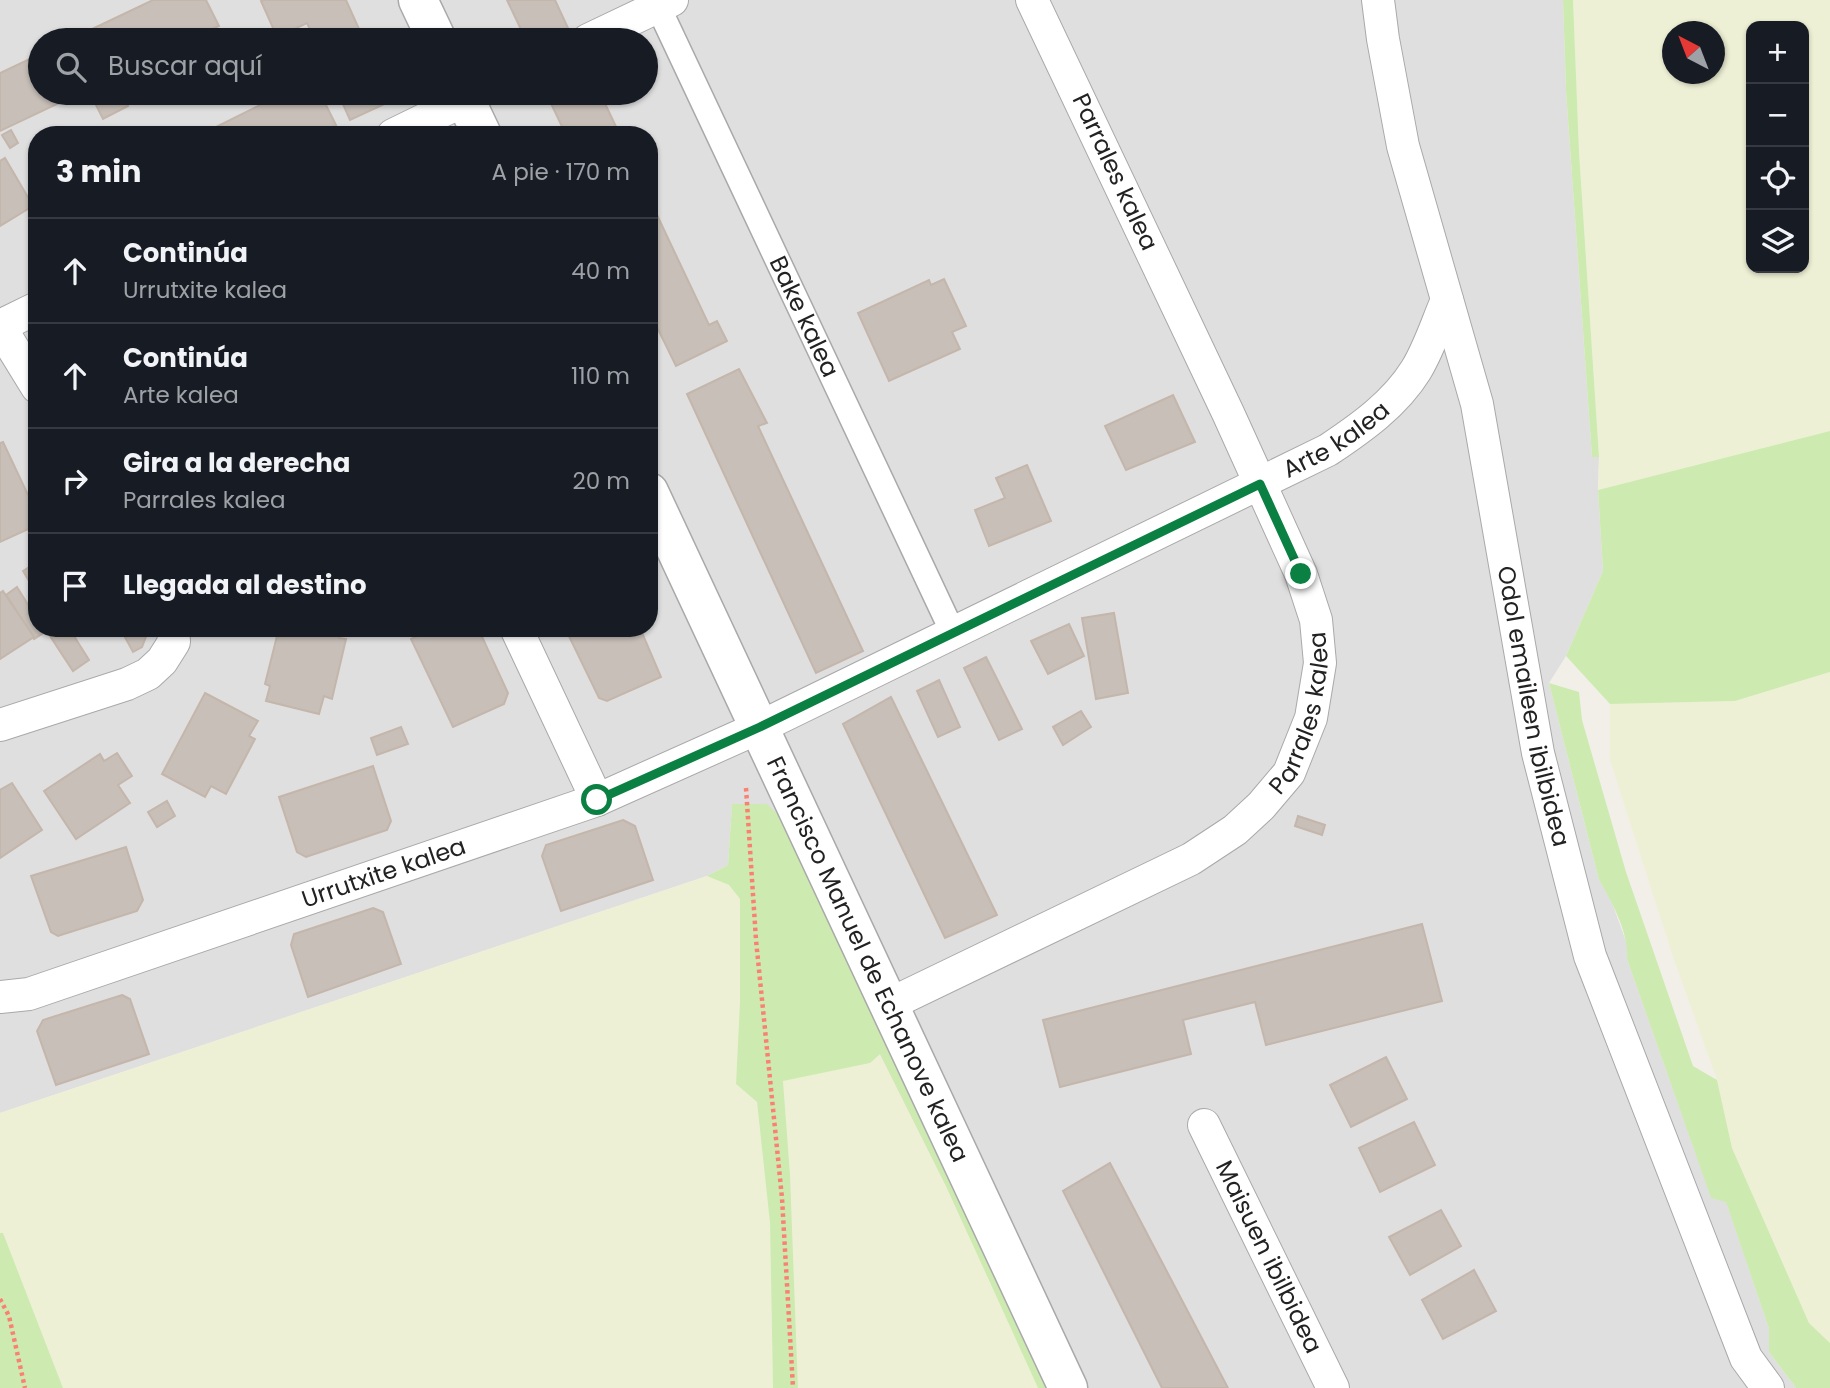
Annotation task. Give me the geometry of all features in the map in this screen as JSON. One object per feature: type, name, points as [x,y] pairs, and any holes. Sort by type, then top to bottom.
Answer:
[{"type":"street","points":[[418,0],[431,28]]},
{"type":"street","name":"Parrales kalea","points":[[890,1004],[1191,859],[1236,830],[1289,773],[1311,718],[1320,663],[1316,620],[1301,574],[1097,132],[1032,0]]},
{"type":"street","name":"Odol emaileen ibilbidea","points":[[1378,0],[1403,146],[1477,404],[1538,753],[1590,956],[1746,1358],[1768,1388]]},
{"type":"street","points":[[611,28],[661,2]]},
{"type":"street","name":"Bake kalea","points":[[661,2],[953,633]]},
{"type":"street","points":[[410,126],[450,105]]},
{"type":"street","points":[[472,105],[479,126]]},
{"type":"street","name":"Arte kalea","points":[[751,731],[1328,450],[1361,428],[1389,403],[1416,370],[1447,300]]},
{"type":"street","points":[[28,312],[0,326],[28,372]]},
{"type":"street","name":"Francisco Manuel de Echanove kalea","points":[[658,513],[751,731],[890,1004],[1068,1388]]},
{"type":"street","points":[[0,725],[127,684],[148,674],[162,661],[174,642],[174,637]]},
{"type":"street","points":[[520,637],[597,800]]},
{"type":"street","name":"Urrutxite kalea","points":[[0,998],[29,994],[597,800],[751,731]]},
{"type":"street","name":"Maisuen ibilbidea","points":[[1204,1125],[1333,1388]]},
{"type":"path","points":[[751,731],[757,940],[782,1198],[793,1388]]},
{"type":"path","points":[[0,1298],[9,1316],[25,1388]]},
{"type":"shaded area","points":[[0,0],[1563,0],[1566,91],[1592,457],[1599,457],[1598,490],[1603,571],[1566,656],[1549,683],[1599,880],[1611,900],[1628,947],[1627,959],[1711,1197],[1726,1201],[1769,1329],[1769,1352],[1796,1388],[1052,1388],[732,805],[728,865],[707,876],[0,1113]]},
{"type":"green space","points":[[1563,0],[1573,0],[1579,152],[1599,457],[1592,457],[1566,91]]},
{"type":"green space","points":[[1573,0],[1830,0],[1830,431],[1598,490],[1599,457],[1579,152]]},
{"type":"green space","points":[[1830,431],[1830,672],[1735,701],[1610,704],[1566,656],[1603,571],[1598,490]]},
{"type":"green space","points":[[1830,672],[1830,1343],[1809,1323],[1732,1148],[1717,1080],[1673,957],[1610,760],[1610,704],[1735,701]]},
{"type":"green space","points":[[1549,683],[1579,692],[1582,720],[1626,872],[1693,1066],[1717,1080],[1732,1148],[1809,1323],[1830,1343],[1830,1388],[1796,1388],[1769,1352],[1769,1329],[1726,1202],[1711,1198],[1627,959],[1622,928],[1599,880]]},
{"type":"green space","points":[[732,804],[767,804],[787,823],[1052,1388],[1038,1388],[946,1186],[880,1054],[870,1063],[783,1081],[790,1174],[798,1388],[773,1388],[770,1223],[757,1102],[736,1084],[740,1001],[740,899],[729,885],[707,876],[728,865]]},
{"type":"green space","points":[[707,876],[729,885],[740,899],[740,1001],[736,1084],[757,1102],[770,1223],[773,1388],[63,1388],[3,1234],[0,1233],[0,1113]]},
{"type":"green space","points":[[880,1054],[946,1186],[1038,1388],[798,1388],[790,1174],[783,1080],[870,1063]]},
{"type":"green space","points":[[0,1233],[3,1233],[63,1388],[0,1388]]},
{"type":"building","points":[[153,0],[206,0],[219,26],[215,28],[94,28]]},
{"type":"building","points":[[346,0],[359,28],[309,28],[307,23],[296,28],[273,28],[261,1]]},
{"type":"building","points":[[507,0],[555,0],[568,28],[520,28]]},
{"type":"building","points":[[28,60],[28,105],[55,105],[0,131],[0,73]]},
{"type":"building","points":[[96,105],[127,105],[128,106],[103,119]]},
{"type":"building","points":[[260,105],[326,105],[336,125],[334,126],[218,126]]},
{"type":"building","points":[[343,105],[382,105],[350,120]]},
{"type":"building","points":[[552,105],[606,105],[616,126],[562,126]]},
{"type":"building","points":[[11,130],[18,143],[10,148],[2,135]]},
{"type":"building","points":[[5,158],[28,197],[28,209],[0,226],[0,161]]},
{"type":"building","points":[[658,217],[709,325],[717,321],[727,341],[676,366],[658,329]]},
{"type":"building","points":[[944,279],[966,326],[952,332],[960,349],[889,381],[858,313],[929,280],[931,285]]},
{"type":"building","points":[[739,369],[767,423],[758,426],[863,651],[816,673],[687,394]]},
{"type":"building","points":[[1173,395],[1195,442],[1126,470],[1105,426]]},
{"type":"building","points":[[3,442],[28,495],[28,529],[0,542],[0,443]]},
{"type":"building","points":[[1027,465],[1051,521],[989,546],[975,510],[1005,498],[996,478]]},
{"type":"building","points":[[17,587],[28,605],[28,630],[6,595]]},
{"type":"building","points":[[3,591],[28,628],[28,637],[34,637],[0,659],[0,593]]},
{"type":"building","points":[[1114,613],[1128,693],[1096,699],[1082,618]]},
{"type":"building","points":[[1069,624],[1084,656],[1048,674],[1031,641]]},
{"type":"building","points":[[51,637],[75,637],[89,660],[73,671]]},
{"type":"building","points":[[125,637],[146,637],[142,647],[133,652]]},
{"type":"building","points":[[277,637],[346,639],[332,699],[324,696],[319,714],[266,701],[270,686],[265,684]]},
{"type":"building","points":[[482,637],[508,693],[504,704],[453,727],[411,639]]},
{"type":"building","points":[[569,637],[644,637],[661,677],[607,701],[599,698]]},
{"type":"building","points":[[986,657],[1022,729],[999,740],[964,668]]},
{"type":"building","points":[[939,680],[960,727],[938,737],[917,691]]},
{"type":"building","points":[[205,693],[258,721],[249,736],[255,739],[226,794],[211,786],[205,797],[162,774]]},
{"type":"building","points":[[891,697],[997,915],[945,938],[843,724]]},
{"type":"building","points":[[1081,711],[1091,727],[1063,745],[1053,727]]},
{"type":"building","points":[[401,727],[408,744],[377,755],[371,738]]},
{"type":"building","points":[[117,753],[132,776],[118,785],[130,803],[76,839],[44,791],[100,754],[104,761]]},
{"type":"building","points":[[373,766],[391,821],[387,830],[306,857],[297,852],[279,797]]},
{"type":"building","points":[[12,783],[42,830],[0,858],[0,790]]},
{"type":"building","points":[[167,801],[175,816],[157,827],[148,812]]},
{"type":"building","points":[[1298,816],[1325,825],[1322,835],[1295,826]]},
{"type":"building","points":[[623,820],[635,826],[653,880],[561,911],[542,856],[546,845]]},
{"type":"building","points":[[126,847],[143,900],[137,911],[58,936],[51,932],[31,876]]},
{"type":"building","points":[[373,908],[383,912],[401,964],[308,997],[291,945],[294,934]]},
{"type":"building","points":[[1422,924],[1442,1001],[1266,1045],[1255,1002],[1183,1020],[1191,1054],[1060,1087],[1043,1020]]},
{"type":"building","points":[[122,995],[130,999],[149,1054],[56,1085],[37,1031],[43,1020]]},
{"type":"building","points":[[1386,1057],[1407,1099],[1351,1127],[1330,1085]]},
{"type":"building","points":[[1414,1122],[1435,1165],[1380,1192],[1359,1148]]},
{"type":"building","points":[[1110,1163],[1228,1388],[1162,1388],[1063,1191]]},
{"type":"building","points":[[1441,1210],[1461,1246],[1410,1275],[1389,1237]]},
{"type":"building","points":[[1474,1270],[1496,1311],[1443,1339],[1422,1300]]},
{"type":"route","points":[[597,800],[760,727],[1260,484],[1301,574]]}]
